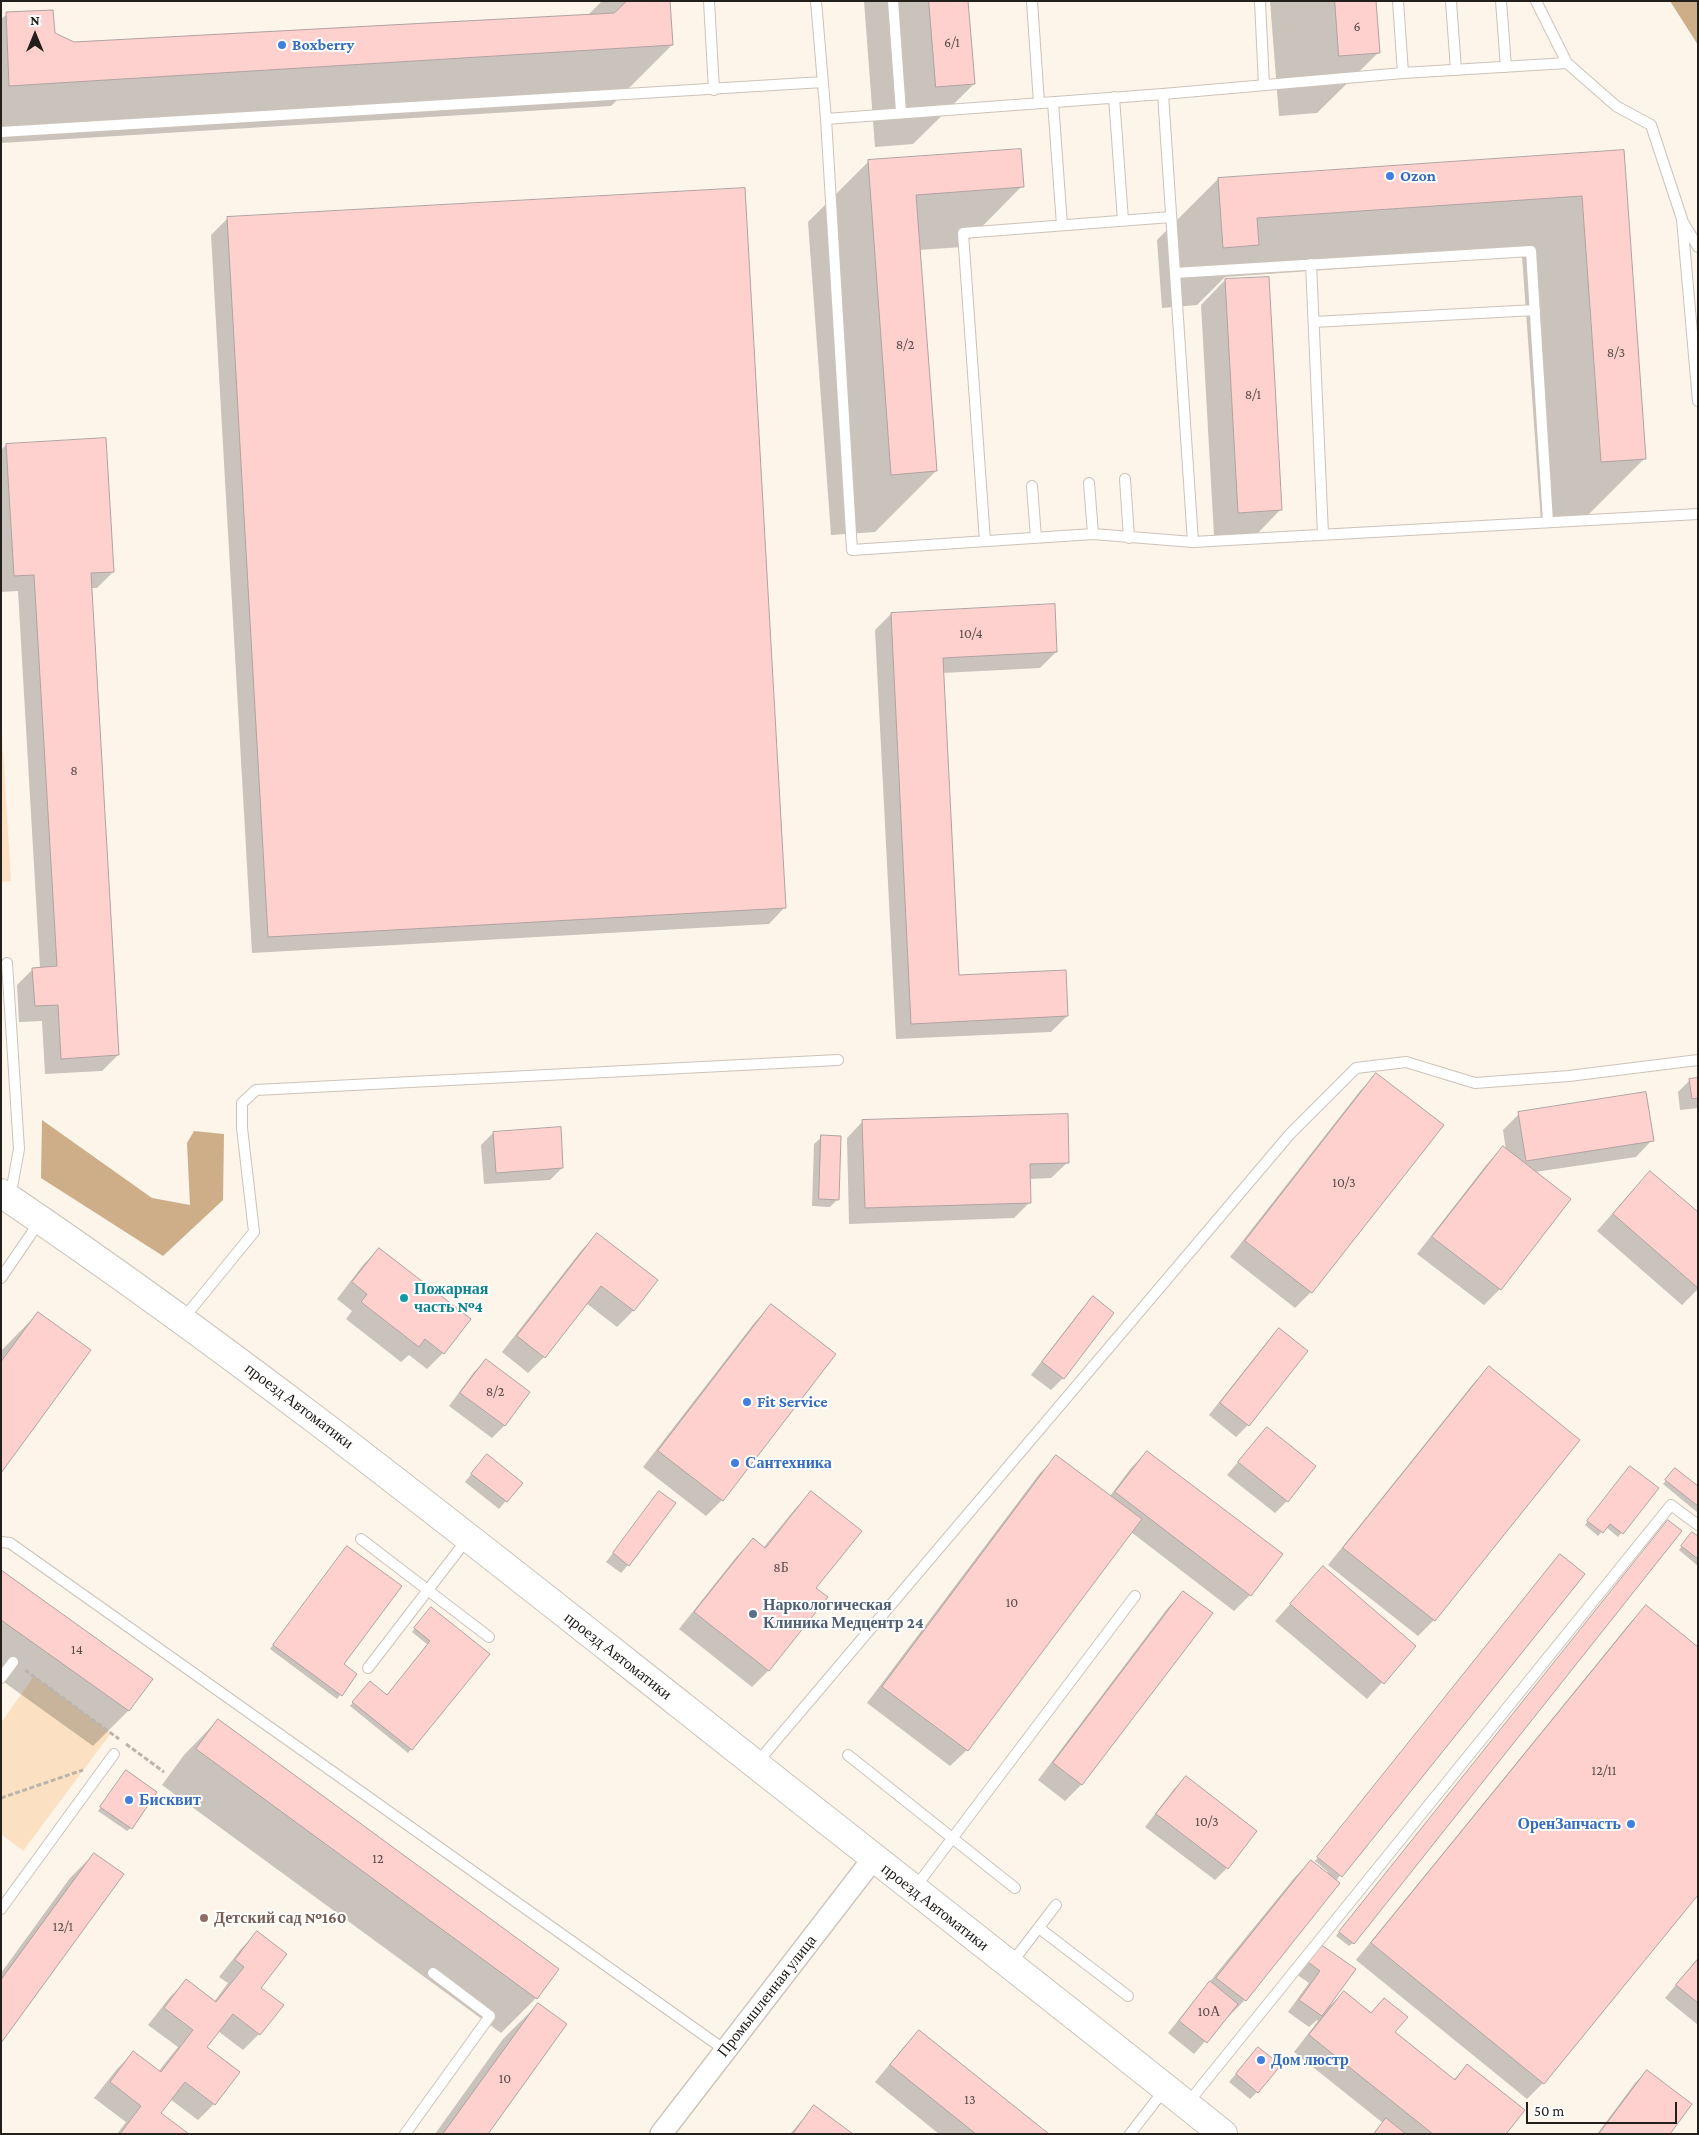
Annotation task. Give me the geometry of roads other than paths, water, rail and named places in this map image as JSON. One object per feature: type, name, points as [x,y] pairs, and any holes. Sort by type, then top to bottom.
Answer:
[{"type":"main road","name":"проезд Автоматики","points":[[5,1196],[183,1319],[405,1487],[872,1859],[1223,2134]]},
{"type":"street","name":"Промышленная улица","points":[[661,2134],[872,1859]]},
{"type":"lane","points":[[709,1],[714,90]]},
{"type":"lane","points":[[816,1],[826,119],[852,550],[1093,534],[1193,542],[1698,514]]},
{"type":"lane","points":[[893,1],[901,112]]},
{"type":"lane","points":[[1032,1],[1039,104]]},
{"type":"lane","points":[[1260,1],[1264,85]]},
{"type":"lane","points":[[1398,1],[1403,73]]},
{"type":"lane","points":[[1451,1],[1456,70]]},
{"type":"lane","points":[[1501,1],[1506,67]]},
{"type":"lane","points":[[1536,1],[1567,63],[1616,106],[1651,125],[1682,219],[1698,247]]},
{"type":"lane","points":[[826,119],[901,112],[1039,104],[1403,73],[1567,63]]},
{"type":"lane","points":[[1,132],[823,82]]},
{"type":"lane","points":[[1163,94],[1193,542]]},
{"type":"lane","points":[[1114,98],[1123,220]]},
{"type":"lane","points":[[1053,102],[1062,225]]},
{"type":"lane","points":[[985,541],[962,233],[1171,217]]},
{"type":"lane","points":[[1682,219],[1698,401]]},
{"type":"lane","points":[[1175,273],[1531,251],[1548,522]]},
{"type":"lane","points":[[1311,264],[1323,534]]},
{"type":"lane","points":[[1314,322],[1535,310]]},
{"type":"lane","points":[[1125,479],[1129,538]]},
{"type":"lane","points":[[1089,483],[1093,534]]},
{"type":"lane","points":[[1032,486],[1036,538]]},
{"type":"lane","points":[[5,1196],[18,1149],[7,963]]},
{"type":"lane","points":[[183,1319],[254,1232],[242,1128],[242,1103],[256,1090],[838,1060]]},
{"type":"lane","points":[[756,1765],[1290,1134],[1356,1068],[1406,1062],[1476,1083],[1569,1076],[1698,1060]]},
{"type":"lane","points":[[1,1278],[41,1220]]},
{"type":"lane","points":[[1130,2134],[1176,2096],[1671,1505],[1698,1525]]},
{"type":"lane","points":[[368,1668],[468,1537]]},
{"type":"lane","points":[[361,1539],[488,1637]]},
{"type":"lane","points":[[1,1542],[10,1543],[725,2050]]},
{"type":"lane","points":[[913,1890],[1135,1596]]},
{"type":"lane","points":[[1,1678],[13,1662]]},
{"type":"lane","points":[[1,1909],[114,1754]]},
{"type":"lane","points":[[848,1755],[1015,1888]]},
{"type":"lane","points":[[1010,1966],[1056,1905]]},
{"type":"lane","points":[[1038,1928],[1128,1996]]},
{"type":"lane","points":[[406,2134],[490,2016],[433,1973]]},
{"type":"place","name":"Boxberry","points":[[282,45]]},
{"type":"place","name":"Ozon","points":[[1390,176]]},
{"type":"place","name":"Пожарная часть №4","points":[[404,1298]]},
{"type":"place","name":"Fit Service","points":[[747,1402]]},
{"type":"place","name":"Сантехника","points":[[735,1463]]},
{"type":"place","name":"Наркологическая Клиника Медцентр 24","points":[[753,1614]]},
{"type":"place","name":"Бисквит","points":[[129,1800]]},
{"type":"place","name":"ОренЗапчасть","points":[[1631,1824]]},
{"type":"place","name":"Детский сад №160","points":[[204,1918]]},
{"type":"place","name":"Дом люстр","points":[[1261,2060]]}]
